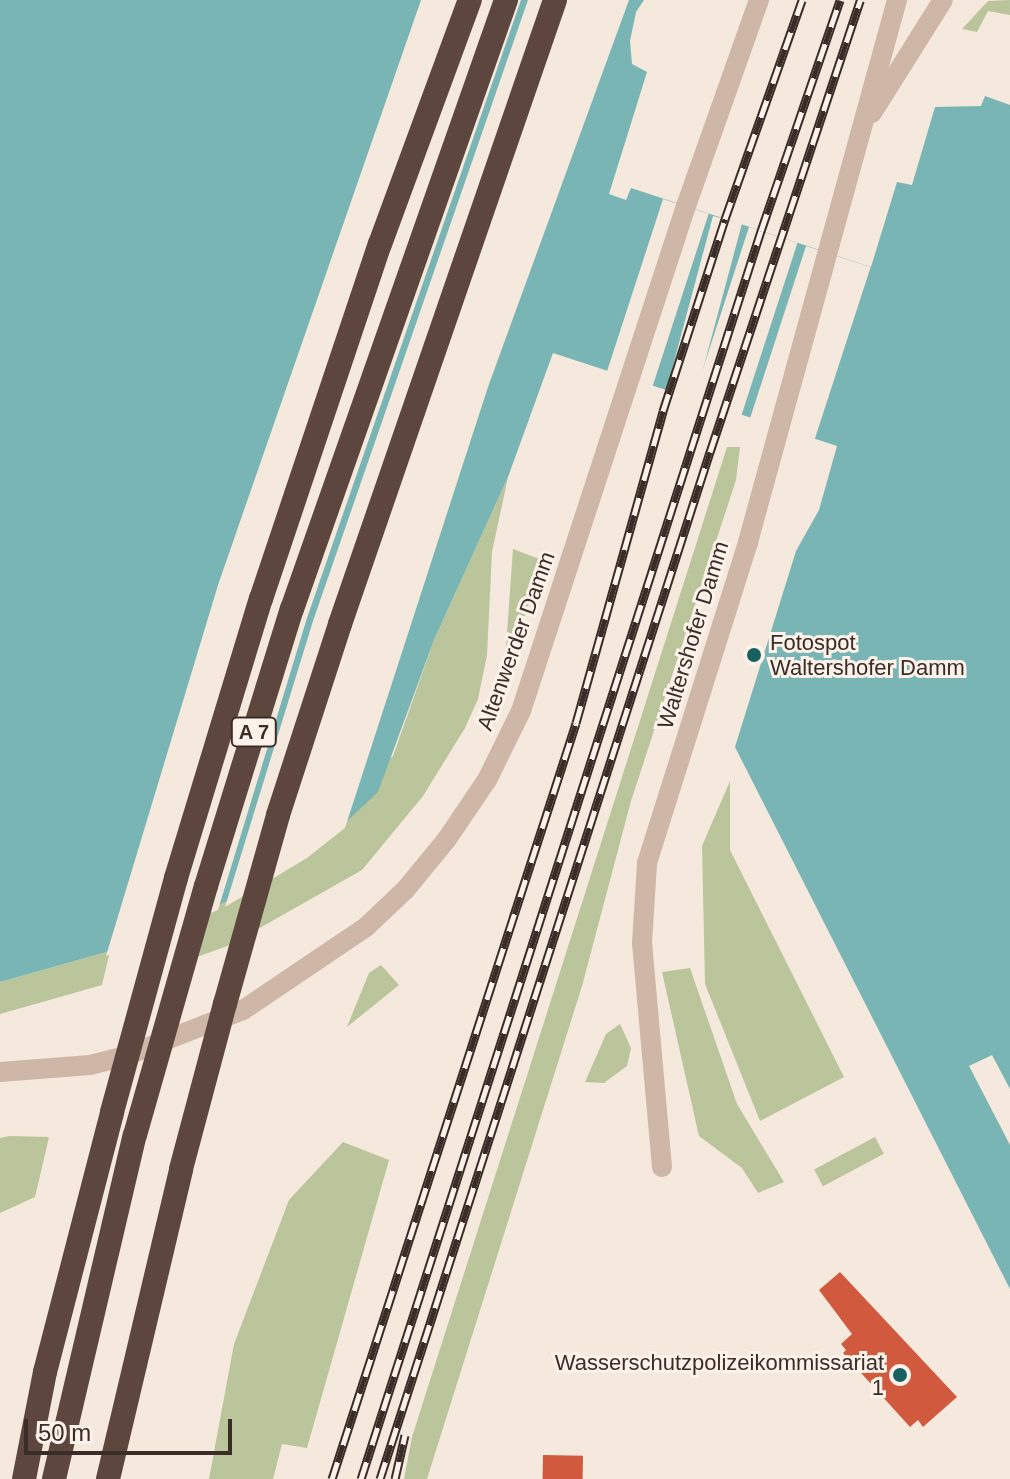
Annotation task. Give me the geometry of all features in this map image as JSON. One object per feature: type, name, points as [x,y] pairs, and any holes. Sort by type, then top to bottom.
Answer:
[{"type":"highway","name":"A 7","points":[[24,1479],[45,1372],[76,1249],[180,863],[261,599],[380,244],[470,0]]},
{"type":"highway","name":"A 7","points":[[54,1479],[135,1135],[206,886],[292,609],[506,0]]},
{"type":"highway","name":"A 7","points":[[108,1479],[181,1169],[278,815],[376,514],[555,0]]},
{"type":"street","name":"Altenwerder Damm","points":[[0,1072],[90,1065],[203,1028],[243,1010],[288,983],[366,927],[406,889],[447,839],[487,780],[521,711],[686,206],[759,0]]},
{"type":"street","name":"Waltershofer Damm","points":[[662,1167],[642,943],[647,863],[774,449],[864,127],[890,16],[897,0]]},
{"type":"street","name":"Waltershofer Damm","points":[[864,127],[943,0]]},
{"type":"green space","points":[[1010,0],[1010,15],[988,11],[977,32],[962,29],[988,1]]},
{"type":"green space","points":[[727,447],[740,447],[736,480],[631,801],[582,986],[427,1479],[404,1479],[412,1437]]},
{"type":"green space","points":[[508,477],[492,552],[487,655],[478,699],[465,728],[423,796],[362,870],[230,945],[186,961],[194,918],[393,756],[434,640]]},
{"type":"green space","points":[[513,549],[542,560],[522,626],[505,661]]},
{"type":"green space","points":[[730,781],[730,850],[844,1077],[760,1121],[705,984],[702,846]]},
{"type":"green space","points":[[110,951],[102,985],[0,1014],[0,982]]},
{"type":"green space","points":[[381,965],[399,985],[347,1027],[369,973]]},
{"type":"green space","points":[[690,968],[737,1104],[784,1182],[758,1193],[742,1168],[699,1136],[662,972]]},
{"type":"green space","points":[[620,1024],[631,1048],[627,1066],[604,1083],[585,1082],[606,1034]]},
{"type":"green space","points":[[49,1137],[35,1197],[0,1213],[0,1138]]},
{"type":"green space","points":[[875,1137],[884,1154],[823,1186],[814,1169]]},
{"type":"green space","points":[[343,1142],[389,1160],[307,1448],[282,1444],[273,1479],[209,1479],[234,1344],[289,1200]]},
{"type":"water","points":[[0,0],[644,0],[636,12],[630,41],[632,64],[647,72],[609,194],[626,200],[631,188],[871,267],[897,182],[912,185],[935,107],[981,106],[985,96],[1010,105],[1010,1289],[735,747],[796,551],[819,510],[837,446],[553,353],[508,477],[434,640],[378,792],[346,822],[248,892],[110,951],[0,982]]},
{"type":"pier","points":[[421,0],[521,0],[307,618],[218,910],[106,956],[218,585]]},
{"type":"pier","points":[[528,0],[629,0],[488,387],[345,828],[307,858],[225,907],[313,621]]},
{"type":"pier","points":[[663,199],[709,214],[652,389],[606,374]]},
{"type":"pier","points":[[713,216],[742,224],[695,401],[666,393]]},
{"type":"pier","points":[[749,227],[798,243],[740,419],[692,403]]},
{"type":"pier","points":[[806,246],[871,267],[814,442],[749,421]]},
{"type":"pier","points":[[992,1055],[1010,1089],[1010,1145],[969,1066]]},
{"type":"building","name":"Wasserschutzpolizeikommissariat 1","points":[[840,1272],[957,1397],[923,1427],[918,1420],[910,1427],[843,1353],[846,1350],[841,1344],[852,1334],[819,1290]]},
{"type":"building","points":[[543,1455],[583,1456],[583,1479],[543,1479]]},
{"type":"railway","points":[[332,1479],[576,723],[663,411],[725,219],[802,0]]},
{"type":"railway","points":[[361,1479],[761,231],[840,0]]},
{"type":"railway","points":[[380,1479],[710,452],[860,0]]},
{"type":"railway","points":[[395,1479],[405,1435]]},
{"type":"place","name":"Fotospot Waltershofer Damm","points":[[754,655]]},
{"type":"place","name":"Wasserschutzpolizeikommissariat 1","points":[[900,1375]]}]
